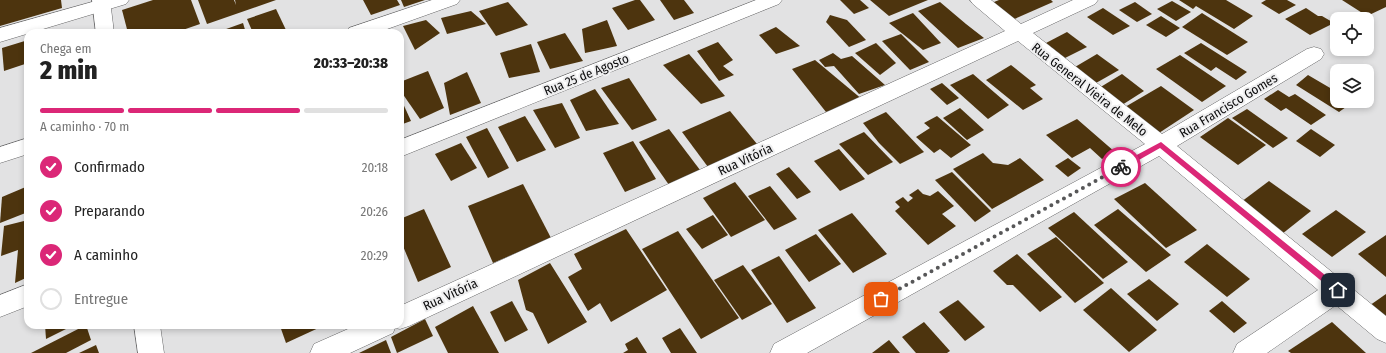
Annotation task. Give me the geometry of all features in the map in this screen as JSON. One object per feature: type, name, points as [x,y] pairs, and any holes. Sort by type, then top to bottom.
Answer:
[{"type":"street","points":[[0,35],[101,3],[120,0]]},
{"type":"street","points":[[368,29],[451,0]]},
{"type":"street","name":"Rua 25 de Agosto","points":[[404,147],[773,0]]},
{"type":"street","name":"Rua General Vieira de Melo","points":[[978,0],[1161,145],[1338,290],[1386,332]]},
{"type":"street","name":"Rua Vitória","points":[[404,316],[1089,0]]},
{"type":"street","points":[[101,3],[104,29]]},
{"type":"street","name":"Rua Francisco Gomes","points":[[783,353],[1161,145],[1314,54]]},
{"type":"street","points":[[0,155],[24,147]]},
{"type":"street","points":[[1246,353],[1338,290]]},
{"type":"street","points":[[0,306],[24,297]]},
{"type":"street","points":[[148,329],[151,353]]},
{"type":"street","points":[[323,353],[375,329]]},
{"type":"building","points":[[0,0],[61,0],[62,8],[0,26]]},
{"type":"building","points":[[153,0],[191,0],[200,24],[186,29],[127,29],[122,10]]},
{"type":"building","points":[[198,0],[234,0],[236,5],[235,0],[276,0],[207,24]]},
{"type":"building","points":[[363,0],[397,0],[400,5],[371,15]]},
{"type":"building","points":[[401,0],[425,0],[404,7]]},
{"type":"building","points":[[635,0],[640,0],[655,20],[628,30],[612,8]]},
{"type":"building","points":[[660,0],[684,0],[694,13],[674,20]]},
{"type":"building","points":[[840,0],[860,0],[869,8],[854,14]]},
{"type":"building","points":[[870,0],[928,0],[889,16]]},
{"type":"building","points":[[999,0],[1051,0],[1053,2],[1010,21],[989,4]]},
{"type":"building","points":[[1179,0],[1226,0],[1253,16],[1234,29],[1196,6],[1193,9]]},
{"type":"building","points":[[1266,0],[1287,0],[1296,5],[1279,14],[1261,3]]},
{"type":"building","points":[[1342,0],[1386,0],[1386,7],[1374,13],[1361,12]]},
{"type":"building","points":[[1172,1],[1191,12],[1176,21],[1157,9]]},
{"type":"building","points":[[508,2],[528,25],[496,36],[479,11]]},
{"type":"building","points":[[940,2],[984,38],[958,48],[918,11]]},
{"type":"building","points":[[1135,2],[1152,14],[1137,22],[1119,10]]},
{"type":"building","points":[[1103,8],[1130,26],[1113,35],[1087,17]]},
{"type":"building","points":[[1306,8],[1318,16],[1322,16],[1330,21],[1330,25],[1310,35],[1285,19]]},
{"type":"building","points":[[276,9],[286,29],[251,29],[247,19]]},
{"type":"building","points":[[471,11],[486,24],[447,34],[441,18]]},
{"type":"building","points":[[913,13],[941,43],[923,50],[889,23]]},
{"type":"building","points":[[1202,13],[1248,42],[1227,55],[1182,27]]},
{"type":"building","points":[[830,15],[847,20],[866,40],[849,47],[826,22]]},
{"type":"building","points":[[1161,16],[1180,28],[1166,37],[1146,25]]},
{"type":"building","points":[[426,20],[440,33],[415,50],[403,26]]},
{"type":"building","points":[[607,20],[617,46],[585,53],[582,29]]},
{"type":"building","points":[[243,23],[245,29],[226,29]]},
{"type":"building","points":[[776,27],[800,46],[776,54],[759,35]]},
{"type":"building","points":[[1067,32],[1087,47],[1065,58],[1046,43]]},
{"type":"building","points":[[565,33],[583,61],[550,69],[537,42]]},
{"type":"building","points":[[901,34],[929,62],[910,70],[882,41]]},
{"type":"building","points":[[24,41],[24,64],[4,71],[2,48]]},
{"type":"building","points":[[718,42],[733,60],[723,66],[734,75],[719,81],[697,51]]},
{"type":"building","points":[[876,43],[896,63],[880,75],[855,53]]},
{"type":"building","points":[[1201,43],[1247,72],[1236,80],[1216,67],[1211,71],[1184,53]]},
{"type":"building","points":[[531,44],[540,72],[509,78],[500,53]]},
{"type":"building","points":[[833,53],[841,59],[852,56],[885,85],[859,94],[834,66],[825,67],[819,60]]},
{"type":"building","points":[[689,54],[725,96],[701,104],[663,65]]},
{"type":"building","points":[[1097,54],[1119,70],[1096,83],[1075,67]]},
{"type":"building","points":[[1180,55],[1226,86],[1202,102],[1156,69]]},
{"type":"building","points":[[815,60],[863,100],[826,112],[792,69]]},
{"type":"building","points":[[1011,65],[1036,85],[1030,88],[1043,99],[1023,110],[986,80]]},
{"type":"building","points":[[428,71],[444,108],[420,119],[404,96],[404,80]]},
{"type":"building","points":[[467,72],[481,103],[450,115],[444,83]]},
{"type":"building","points":[[973,74],[1009,105],[988,119],[950,85]]},
{"type":"building","points":[[1122,74],[1144,91],[1122,105],[1099,88]]},
{"type":"building","points":[[1308,75],[1330,88],[1330,106],[1296,85]]},
{"type":"building","points":[[629,78],[657,120],[632,130],[601,88]]},
{"type":"building","points":[[942,83],[959,98],[947,105],[930,89]]},
{"type":"building","points":[[1161,86],[1194,110],[1159,133],[1125,107]]},
{"type":"building","points":[[595,89],[619,124],[586,131],[570,100]]},
{"type":"building","points":[[1278,90],[1289,97],[1295,94],[1326,115],[1311,125],[1286,108],[1281,111],[1264,99]]},
{"type":"building","points":[[562,103],[580,138],[555,148],[533,110]]},
{"type":"building","points":[[404,106],[411,121],[404,124]]},
{"type":"building","points":[[960,108],[984,130],[967,140],[943,118]]},
{"type":"building","points":[[1333,108],[1345,108],[1339,112]]},
{"type":"building","points":[[1247,109],[1288,138],[1273,148],[1232,118]]},
{"type":"building","points":[[730,111],[757,144],[708,167],[682,132]]},
{"type":"building","points":[[886,112],[924,152],[900,164],[879,143],[863,123]]},
{"type":"building","points":[[525,116],[546,150],[517,162],[498,127]]},
{"type":"building","points":[[937,116],[971,145],[951,158],[940,149],[934,153],[916,137],[930,128],[924,123]]},
{"type":"building","points":[[1228,118],[1266,145],[1238,165],[1200,137]]},
{"type":"building","points":[[1077,119],[1115,152],[1102,159],[1090,148],[1072,158],[1046,135]]},
{"type":"building","points":[[487,128],[509,168],[488,178],[466,137]]},
{"type":"building","points":[[669,129],[700,170],[669,185],[639,142]]},
{"type":"building","points":[[1311,129],[1335,145],[1320,157],[1296,141]]},
{"type":"building","points":[[864,132],[893,162],[868,175],[839,144]]},
{"type":"building","points":[[633,141],[656,179],[625,192],[603,153]]},
{"type":"building","points":[[461,143],[477,168],[451,181],[435,154]]},
{"type":"building","points":[[839,149],[865,179],[840,191],[814,161]]},
{"type":"building","points":[[983,153],[993,163],[1008,165],[1020,158],[1044,180],[992,209],[953,169]]},
{"type":"building","points":[[1068,158],[1081,168],[1068,177],[1055,166]]},
{"type":"building","points":[[789,167],[811,192],[797,199],[776,174]]},
{"type":"building","points":[[952,172],[991,211],[975,222],[935,180]]},
{"type":"building","points":[[1269,181],[1311,211],[1282,234],[1241,202]]},
{"type":"building","points":[[735,182],[765,220],[731,237],[703,198]]},
{"type":"building","points":[[1145,183],[1197,230],[1166,248],[1114,199]]},
{"type":"building","points":[[523,184],[551,238],[493,263],[468,206]]},
{"type":"building","points":[[770,186],[797,219],[774,230],[748,196]]},
{"type":"building","points":[[24,188],[24,214],[0,223],[2,197]]},
{"type":"building","points":[[918,189],[923,194],[930,196],[938,191],[954,206],[942,214],[956,226],[928,245],[895,211],[900,207],[895,202],[903,197],[908,202],[913,198],[909,195]]},
{"type":"building","points":[[424,209],[451,267],[418,282],[404,249],[404,217]]},
{"type":"building","points":[[1118,209],[1171,255],[1146,272],[1094,225]]},
{"type":"building","points":[[1336,210],[1366,232],[1332,257],[1302,234]]},
{"type":"building","points":[[1074,212],[1128,262],[1103,279],[1048,228]]},
{"type":"building","points":[[852,213],[887,254],[853,273],[818,230]]},
{"type":"building","points":[[713,215],[728,235],[702,249],[686,229]]},
{"type":"building","points":[[24,221],[24,279],[15,283],[18,250],[1,256],[4,226]]},
{"type":"building","points":[[626,229],[667,290],[611,322],[600,303],[588,311],[568,277],[582,269],[574,254]]},
{"type":"building","points":[[678,231],[739,318],[701,339],[642,249]]},
{"type":"building","points":[[816,234],[841,264],[809,282],[785,250]]},
{"type":"building","points":[[1386,235],[1386,277],[1358,254]]},
{"type":"building","points":[[1056,237],[1104,283],[1075,303],[1027,254]]},
{"type":"building","points":[[1207,244],[1250,279],[1227,297],[1184,262]]},
{"type":"building","points":[[1017,254],[1062,297],[1040,312],[1013,285],[1007,285],[993,271]]},
{"type":"building","points":[[779,256],[816,308],[787,323],[751,270]]},
{"type":"building","points":[[550,263],[587,322],[548,344],[533,313],[526,310],[518,280]]},
{"type":"building","points":[[743,265],[772,304],[742,320],[714,280]]},
{"type":"building","points":[[1149,279],[1179,304],[1157,321],[1127,294]]},
{"type":"building","points":[[1111,288],[1157,330],[1129,352],[1083,310]]},
{"type":"building","points":[[1386,294],[1386,325],[1366,308]]},
{"type":"building","points":[[958,300],[985,327],[965,341],[939,312]]},
{"type":"building","points":[[512,301],[528,330],[505,342],[490,312]]},
{"type":"building","points":[[1222,301],[1247,323],[1234,333],[1209,311]]},
{"type":"building","points":[[473,306],[499,353],[448,353],[435,327]]},
{"type":"building","points":[[425,319],[433,336],[397,353],[391,337]]},
{"type":"building","points":[[924,322],[950,351],[947,353],[916,353],[902,337]]},
{"type":"building","points":[[1332,322],[1366,353],[1291,353],[1288,351]]},
{"type":"building","points":[[680,328],[697,353],[671,353],[662,338]]},
{"type":"building","points":[[45,329],[66,329],[46,339]]},
{"type":"building","points":[[78,329],[87,329],[91,340],[66,353],[31,353]]},
{"type":"building","points":[[281,329],[316,329],[286,343]]},
{"type":"building","points":[[637,337],[647,353],[623,353],[628,350],[625,344]]},
{"type":"building","points":[[386,340],[391,353],[359,353]]},
{"type":"building","points":[[889,340],[900,353],[872,353]]},
{"type":"building","points":[[96,345],[99,353],[79,353]]},
{"type":"way so far","points":[[881,299],[1121,167]]},
{"type":"route","points":[[1121,167],[1161,145],[1338,290]]}]
